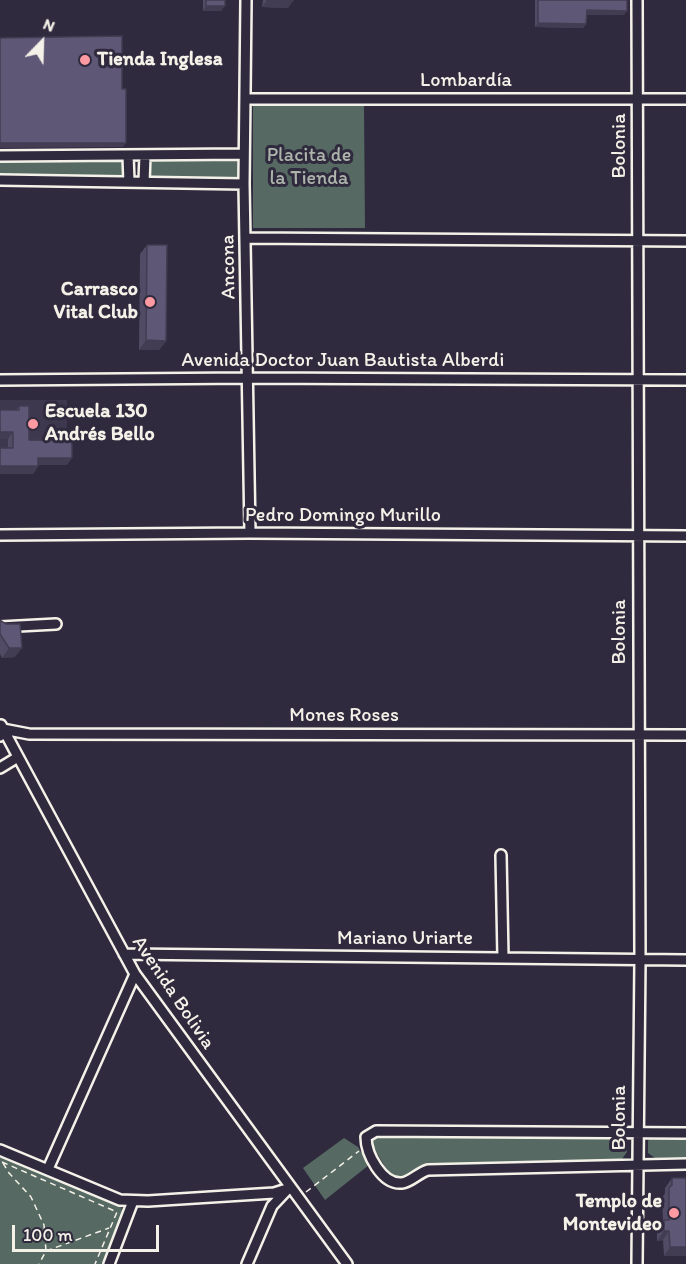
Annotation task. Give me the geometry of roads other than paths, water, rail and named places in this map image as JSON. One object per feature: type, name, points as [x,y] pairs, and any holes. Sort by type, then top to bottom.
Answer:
[{"type":"street","name":"Ancona","points":[[246,0],[244,184],[250,533]]},
{"type":"street","name":"Bolonia","points":[[637,0],[640,959],[638,1264]]},
{"type":"street","name":"Lombardía","points":[[245,99],[686,99]]},
{"type":"street","points":[[0,156],[244,154]]},
{"type":"street","points":[[128,155],[129,182]]},
{"type":"street","points":[[144,182],[145,155]]},
{"type":"street","points":[[0,180],[244,184]]},
{"type":"street","points":[[246,238],[686,241]]},
{"type":"street","name":"Avenida Doctor Juan Bautista Alberdi","points":[[0,380],[248,378],[686,380]]},
{"type":"street","name":"Pedro Domingo Murillo","points":[[0,535],[250,533],[686,536]]},
{"type":"street","points":[[0,627],[56,624]]},
{"type":"street","name":"Mones Roses","points":[[1,729],[29,734],[686,735]]},
{"type":"street","name":"Avenida Bolivia","points":[[1,729],[135,974],[347,1264]]},
{"type":"street","points":[[0,768],[18,757]]},
{"type":"street","points":[[501,855],[503,958]]},
{"type":"street","name":"Mariano Uriarte","points":[[124,954],[686,960]]},
{"type":"street","points":[[48,1169],[135,974]]},
{"type":"street","points":[[686,1133],[376,1131],[366,1137],[366,1146],[382,1175],[391,1181],[402,1183],[428,1170],[686,1164]]},
{"type":"street","points":[[0,1150],[120,1200],[274,1193],[290,1188]]},
{"type":"street","points":[[247,1264],[272,1206],[290,1188]]},
{"type":"street","points":[[109,1264],[133,1201]]},
{"type":"place","name":"Tienda Inglesa","points":[[85,60]]},
{"type":"place","name":"Carrasco Vital Club","points":[[150,302]]},
{"type":"place","name":"Escuela 130 Andrés Bello","points":[[33,424]]},
{"type":"place","name":"Templo de Montevideo","points":[[674,1213]]},
{"type":"park label","name":"Placita de la Tienda","points":[[309,168]]}]
